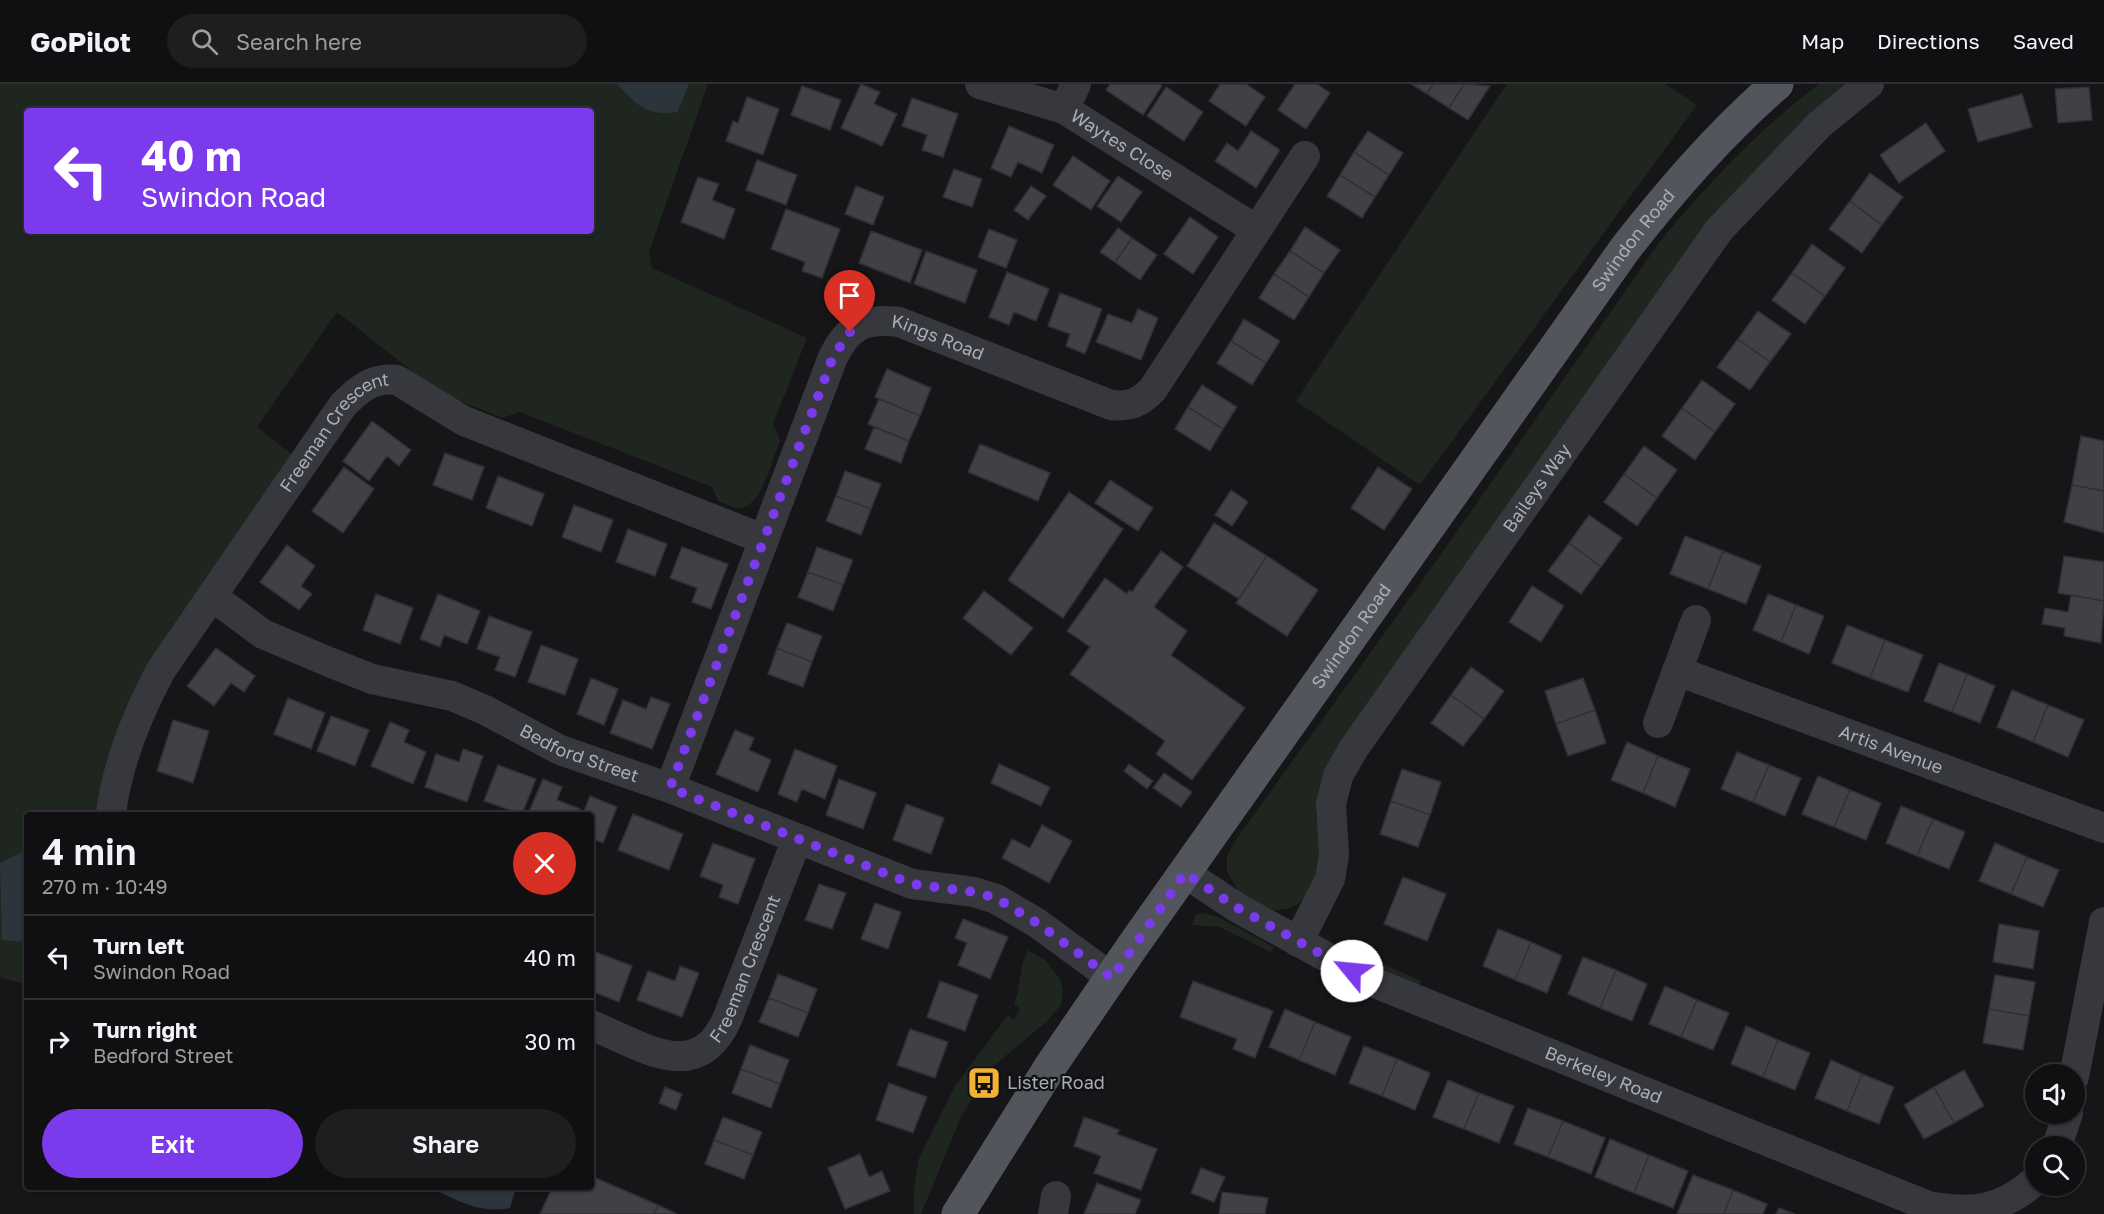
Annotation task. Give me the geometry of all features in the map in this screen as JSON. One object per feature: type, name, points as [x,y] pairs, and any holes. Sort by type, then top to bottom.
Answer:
[{"type":"main road","name":"Swindon Road","points":[[958,1214],[1052,1064],[1625,249],[1703,155],[1777,84]]},
{"type":"street","name":"Waytes Close","points":[[980,84],[1070,97],[1255,229]]},
{"type":"street","name":"Baileys Way","points":[[1298,942],[1330,879],[1334,855],[1331,804],[1338,776],[1354,748],[1719,230],[1820,124],[1869,84]]},
{"type":"street","name":"Kings Road","points":[[670,788],[833,357],[850,332],[864,323],[877,320],[899,322],[1111,405],[1126,407],[1143,400],[1153,389],[1255,229],[1305,156]]},
{"type":"street","name":"Freeman Crescent","points":[[111,812],[121,767],[148,694],[176,647],[213,597],[344,405],[369,383],[387,379],[397,380],[464,421],[763,539]]},
{"type":"street","name":"Bedford Street","points":[[213,597],[263,634],[372,679],[452,696],[485,710],[560,750],[670,788],[912,884],[974,892],[996,898],[1037,923],[1112,978]]},
{"type":"street","points":[[1658,723],[1696,620]]},
{"type":"street","name":"Artis Avenue","points":[[1677,670],[2104,828]]},
{"type":"street","name":"Freeman Crescent","points":[[594,1026],[669,1055],[694,1055],[714,1043],[728,1017],[797,839]]},
{"type":"street","name":"Berkeley Road","points":[[1185,873],[1208,891],[1370,981],[1928,1206],[1974,1211],[2010,1199],[2025,1188]]},
{"type":"street","points":[[2077,1064],[2104,922]]},
{"type":"shaded area","points":[[0,84],[708,84],[649,252],[652,268],[807,338],[773,424],[780,440],[755,499],[741,508],[732,507],[718,501],[712,487],[520,412],[502,418],[437,391],[337,312],[257,427],[292,455],[181,617],[143,678],[113,744],[96,812],[24,812],[24,984],[0,977]]},
{"type":"shaded area","points":[[617,84],[689,84],[677,112],[658,113],[636,103]]},
{"type":"shaded area","points":[[1507,84],[1665,84],[1697,105],[1420,485],[1296,401]]},
{"type":"shaded area","points":[[1819,84],[1853,84],[1793,136],[1324,782],[1316,814],[1322,860],[1306,898],[1291,908],[1271,911],[1242,897],[1227,872],[1227,856],[1235,841],[1432,567],[1661,240],[1697,198],[1755,138]]},
{"type":"shaded area","points":[[24,854],[24,939],[22,942],[2,940],[0,863]]},
{"type":"shaded area","points":[[1204,913],[1218,917],[1274,947],[1271,952],[1219,927],[1192,925],[1196,914]]},
{"type":"shaded area","points":[[1349,945],[1357,952],[1421,981],[1417,988],[1344,952]]},
{"type":"shaded area","points":[[1028,950],[1046,961],[1060,980],[1063,989],[1061,1005],[1046,1022],[978,1079],[973,1097],[961,1117],[921,1214],[914,1214],[914,1188],[919,1158],[955,1086],[1008,1015],[1014,1019],[1020,1009],[1014,1004]]},
{"type":"shaded area","points":[[435,1190],[515,1190],[510,1208],[488,1209],[459,1201]]},
{"type":"building","points":[[861,84],[880,92],[874,104],[897,114],[882,146],[841,128]]},
{"type":"building","points":[[1110,84],[1159,84],[1162,86],[1143,115],[1106,90]]},
{"type":"building","points":[[1220,84],[1246,84],[1265,97],[1246,126],[1209,101]]},
{"type":"building","points":[[1295,84],[1317,84],[1330,93],[1306,129],[1278,110]]},
{"type":"building","points":[[1411,84],[1433,84],[1427,94]]},
{"type":"building","points":[[1433,84],[1464,84],[1449,108],[1427,94]]},
{"type":"building","points":[[1464,84],[1490,86],[1468,120],[1449,108]]},
{"type":"building","points":[[802,86],[841,100],[830,130],[791,115]]},
{"type":"building","points":[[1166,87],[1203,112],[1184,141],[1147,116]]},
{"type":"building","points":[[2089,87],[2092,120],[2058,123],[2055,89]]},
{"type":"building","points":[[2022,94],[2032,127],[1978,142],[1968,109]]},
{"type":"building","points":[[747,97],[779,109],[763,155],[726,141],[733,121],[738,123]]},
{"type":"building","points":[[912,98],[958,114],[943,157],[922,150],[927,135],[902,126]]},
{"type":"building","points":[[1926,123],[1945,151],[1899,183],[1880,155]]},
{"type":"building","points":[[1009,126],[1054,145],[1042,173],[1018,162],[1011,177],[991,168]]},
{"type":"building","points":[[1251,131],[1280,150],[1256,188],[1215,161],[1227,143],[1238,151]]},
{"type":"building","points":[[1368,131],[1403,153],[1389,175],[1354,152]]},
{"type":"building","points":[[1354,152],[1389,175],[1375,197],[1340,175]]},
{"type":"building","points":[[1073,156],[1110,181],[1091,210],[1053,185]]},
{"type":"building","points":[[757,160],[797,175],[786,205],[746,190]]},
{"type":"building","points":[[954,169],[982,179],[972,207],[943,197]]},
{"type":"building","points":[[1870,173],[1903,197],[1882,225],[1850,201]]},
{"type":"building","points":[[1340,175],[1375,197],[1362,218],[1327,196]]},
{"type":"building","points":[[1118,176],[1142,192],[1121,222],[1097,206]]},
{"type":"building","points":[[698,177],[719,184],[712,200],[735,209],[724,239],[681,222]]},
{"type":"building","points":[[856,186],[884,197],[873,225],[845,214]]},
{"type":"building","points":[[1031,186],[1046,196],[1028,220],[1014,210]]},
{"type":"building","points":[[1850,201],[1882,225],[1862,253],[1829,229]]},
{"type":"building","points":[[786,209],[840,229],[822,278],[802,271],[805,262],[771,249]]},
{"type":"building","points":[[1190,217],[1218,237],[1193,274],[1164,254]]},
{"type":"building","points":[[1305,227],[1340,250],[1324,273],[1290,251]]},
{"type":"building","points":[[1118,228],[1132,238],[1115,262],[1100,252]]},
{"type":"building","points":[[989,229],[1017,240],[1006,268],[978,257]]},
{"type":"building","points":[[871,231],[922,250],[910,283],[859,263]]},
{"type":"building","points":[[1132,238],[1157,255],[1140,280],[1115,262]]},
{"type":"building","points":[[1812,244],[1845,268],[1825,296],[1792,273]]},
{"type":"building","points":[[926,251],[977,270],[965,303],[914,284]]},
{"type":"building","points":[[1290,251],[1324,273],[1309,297],[1274,274]]},
{"type":"building","points":[[1007,272],[1049,289],[1036,321],[1014,312],[1009,325],[989,317]]},
{"type":"building","points":[[1792,273],[1825,296],[1805,324],[1772,300]]},
{"type":"building","points":[[1274,274],[1309,297],[1294,320],[1259,298]]},
{"type":"building","points":[[1060,293],[1102,309],[1085,354],[1066,346],[1070,334],[1048,326]]},
{"type":"building","points":[[1138,309],[1158,318],[1141,360],[1096,342],[1108,314],[1132,323]]},
{"type":"building","points":[[1758,311],[1791,334],[1770,362],[1738,339]]},
{"type":"building","points":[[1244,319],[1280,341],[1266,363],[1231,341]]},
{"type":"building","points":[[1738,339],[1770,362],[1750,390],[1717,367]]},
{"type":"building","points":[[1231,341],[1266,363],[1252,385],[1217,363]]},
{"type":"building","points":[[887,369],[931,388],[920,416],[875,397]]},
{"type":"building","points":[[1702,380],[1735,404],[1715,432],[1682,408]]},
{"type":"building","points":[[1202,385],[1237,407],[1223,429],[1188,407]]},
{"type":"building","points":[[879,399],[920,416],[909,441],[868,424]]},
{"type":"building","points":[[1188,407],[1223,429],[1210,451],[1175,429]]},
{"type":"building","points":[[1682,408],[1715,432],[1695,460],[1662,436]]},
{"type":"building","points":[[372,421],[411,450],[399,466],[387,456],[369,481],[343,461]]},
{"type":"building","points":[[874,427],[909,441],[901,463],[865,449]]},
{"type":"building","points":[[2081,436],[2104,441],[2104,491],[2072,485]]},
{"type":"building","points":[[980,444],[1050,473],[1038,501],[968,472]]},
{"type":"building","points":[[1644,446],[1677,470],[1657,498],[1624,474]]},
{"type":"building","points":[[445,453],[484,467],[472,500],[433,485]]},
{"type":"building","points":[[344,467],[374,489],[343,533],[312,511]]},
{"type":"building","points":[[1378,467],[1412,489],[1384,530],[1351,508]]},
{"type":"building","points":[[845,471],[881,484],[871,509],[836,496]]},
{"type":"building","points":[[1624,474],[1657,498],[1637,526],[1604,502]]},
{"type":"building","points":[[498,476],[544,494],[532,526],[486,508]]},
{"type":"building","points":[[1110,480],[1153,508],[1138,531],[1095,503]]},
{"type":"building","points":[[2072,485],[2104,491],[2104,533],[2064,522]]},
{"type":"building","points":[[1231,490],[1248,502],[1232,526],[1215,515]]},
{"type":"building","points":[[1069,492],[1123,529],[1063,618],[1008,580]]},
{"type":"building","points":[[836,496],[871,509],[861,535],[826,521]]},
{"type":"building","points":[[574,505],[613,520],[601,552],[562,537]]},
{"type":"building","points":[[1589,515],[1622,538],[1601,567],[1569,543]]},
{"type":"building","points":[[1214,523],[1267,556],[1239,599],[1187,566]]},
{"type":"building","points":[[628,529],[667,544],[655,576],[616,562]]},
{"type":"building","points":[[1685,536],[1723,551],[1708,589],[1670,574]]},
{"type":"building","points":[[1569,543],[1601,567],[1581,594],[1548,571]]},
{"type":"building","points":[[287,545],[315,566],[301,586],[312,594],[299,610],[260,582]]},
{"type":"building","points":[[682,547],[728,564],[711,609],[692,602],[697,588],[670,578]]},
{"type":"building","points":[[817,547],[853,560],[843,585],[808,572]]},
{"type":"building","points":[[1161,551],[1183,567],[1154,607],[1187,631],[1171,655],[1245,708],[1192,780],[1156,754],[1165,741],[1070,674],[1090,647],[1067,631],[1105,578],[1127,594],[1129,590],[1132,592]]},
{"type":"building","points":[[1723,551],[1761,566],[1746,604],[1708,589]]},
{"type":"building","points":[[1267,556],[1318,590],[1287,636],[1236,603]]},
{"type":"building","points":[[2064,556],[2104,562],[2104,601],[2058,593]]},
{"type":"building","points":[[808,572],[843,585],[833,611],[798,597]]},
{"type":"building","points":[[1532,586],[1564,606],[1541,642],[1509,622]]},
{"type":"building","points":[[984,591],[1033,628],[1011,655],[963,618]]},
{"type":"building","points":[[376,594],[413,608],[400,644],[363,630]]},
{"type":"building","points":[[438,594],[480,611],[467,644],[444,635],[440,647],[420,639]]},
{"type":"building","points":[[1768,594],[1796,605],[1781,642],[1753,630]]},
{"type":"building","points":[[2071,595],[2104,601],[2101,643],[2064,636],[2065,628],[2042,624],[2045,608],[2068,612]]},
{"type":"building","points":[[1796,605],[1824,616],[1809,654],[1781,642]]},
{"type":"building","points":[[489,616],[532,632],[515,677],[495,670],[500,657],[477,649]]},
{"type":"building","points":[[787,623],[822,636],[812,662],[777,648]]},
{"type":"building","points":[[1847,625],[1885,640],[1870,678],[1832,663]]},
{"type":"building","points":[[1885,640],[1923,655],[1908,692],[1870,678]]},
{"type":"building","points":[[541,645],[578,659],[565,695],[528,682]]},
{"type":"building","points":[[216,648],[255,676],[244,692],[231,683],[214,706],[187,686]]},
{"type":"building","points":[[777,648],[812,662],[803,687],[768,674]]},
{"type":"building","points":[[1939,663],[1967,674],[1952,712],[1924,701]]},
{"type":"building","points":[[1471,667],[1504,691],[1484,719],[1451,695]]},
{"type":"building","points":[[1967,674],[1995,686],[1980,723],[1952,712]]},
{"type":"building","points":[[591,678],[618,689],[604,725],[577,714]]},
{"type":"building","points":[[1583,678],[1595,710],[1556,724],[1545,691]]},
{"type":"building","points":[[2012,690],[2048,705],[2033,742],[1997,727]]},
{"type":"building","points":[[1451,695],[1484,719],[1463,746],[1431,723]]},
{"type":"building","points":[[651,697],[670,704],[652,749],[610,733],[623,700],[646,709]]},
{"type":"building","points":[[288,698],[325,713],[311,749],[274,734]]},
{"type":"building","points":[[2048,705],[2084,720],[2068,757],[2033,742]]},
{"type":"building","points":[[1595,710],[1606,743],[1568,756],[1556,724]]},
{"type":"building","points":[[331,716],[369,730],[355,766],[317,751]]},
{"type":"building","points":[[173,720],[209,731],[193,783],[157,771]]},
{"type":"building","points":[[390,722],[409,730],[404,742],[426,752],[413,784],[371,766]]},
{"type":"building","points":[[735,730],[754,738],[749,750],[771,760],[758,792],[716,774]]},
{"type":"building","points":[[1627,742],[1658,756],[1643,793],[1611,780]]},
{"type":"building","points":[[463,749],[483,756],[467,802],[425,787],[436,754],[459,762]]},
{"type":"building","points":[[795,749],[837,766],[825,799],[802,789],[797,802],[778,794]]},
{"type":"building","points":[[1737,752],[1769,765],[1753,802],[1721,789]]},
{"type":"building","points":[[1658,756],[1690,769],[1675,807],[1643,793]]},
{"type":"building","points":[[999,764],[1050,787],[1041,806],[991,783]]},
{"type":"building","points":[[1129,764],[1153,781],[1147,789],[1124,771]]},
{"type":"building","points":[[498,765],[536,779],[523,812],[516,812],[484,801]]},
{"type":"building","points":[[1769,765],[1801,778],[1785,816],[1753,802]]},
{"type":"building","points":[[1402,769],[1441,782],[1430,815],[1391,801]]},
{"type":"building","points":[[1164,773],[1192,792],[1181,807],[1153,788]]},
{"type":"building","points":[[1818,776],[1850,790],[1834,827],[1802,814]]},
{"type":"building","points":[[543,779],[562,787],[557,800],[580,809],[578,812],[529,812]]},
{"type":"building","points":[[839,779],[876,793],[863,829],[826,815]]},
{"type":"building","points":[[1850,790],[1881,803],[1866,840],[1834,827]]},
{"type":"building","points":[[590,796],[617,807],[603,843],[594,839],[594,812],[584,812]]},
{"type":"building","points":[[1391,801],[1430,815],[1418,847],[1380,834]]},
{"type":"building","points":[[906,804],[944,818],[931,854],[893,840]]},
{"type":"building","points":[[1901,806],[1933,819],[1917,856],[1886,843]]},
{"type":"building","points":[[633,814],[683,834],[669,870],[618,850]]},
{"type":"building","points":[[1933,819],[1965,832],[1949,869],[1917,856]]},
{"type":"building","points":[[1042,825],[1072,841],[1049,883],[1002,858],[1012,839],[1030,848]]},
{"type":"building","points":[[713,843],[755,859],[738,904],[719,897],[723,885],[700,876]]},
{"type":"building","points":[[1995,843],[2027,857],[2011,894],[1979,881]]},
{"type":"building","points":[[2027,857],[2059,870],[2043,907],[2011,894]]},
{"type":"building","points":[[1403,877],[1446,894],[1427,941],[1384,924]]},
{"type":"building","points":[[819,884],[846,893],[832,929],[805,920]]},
{"type":"building","points":[[875,903],[901,912],[888,949],[861,939]]},
{"type":"building","points":[[963,919],[1008,937],[990,979],[958,965],[967,943],[955,938]]},
{"type":"building","points":[[1999,924],[2039,931],[2033,969],[1993,962]]},
{"type":"building","points":[[1498,929],[1531,942],[1515,980],[1483,966]]},
{"type":"building","points":[[1531,942],[1562,956],[1547,993],[1515,980]]},
{"type":"building","points":[[594,951],[632,966],[619,1002],[594,992]]},
{"type":"building","points":[[1583,957],[1616,970],[1600,1008],[1568,994]]},
{"type":"building","points":[[680,966],[699,973],[682,1017],[637,1000],[648,971],[675,981]]},
{"type":"building","points":[[1616,970],[1647,984],[1632,1021],[1600,1008]]},
{"type":"building","points":[[778,974],[817,989],[808,1013],[769,998]]},
{"type":"building","points":[[1995,975],[2035,982],[2029,1016],[1989,1009]]},
{"type":"building","points":[[940,981],[978,995],[965,1031],[927,1017]]},
{"type":"building","points":[[1193,981],[1273,1011],[1255,1058],[1233,1049],[1237,1039],[1180,1017]]},
{"type":"building","points":[[1665,986],[1697,1000],[1681,1037],[1649,1024]]},
{"type":"building","points":[[769,998],[808,1013],[798,1037],[759,1022]]},
{"type":"building","points":[[1697,1000],[1729,1013],[1713,1050],[1681,1037]]},
{"type":"building","points":[[1285,1009],[1315,1022],[1299,1060],[1269,1047]]},
{"type":"building","points":[[1989,1009],[2029,1016],[2023,1050],[1983,1043]]},
{"type":"building","points":[[1315,1022],[1351,1037],[1335,1075],[1299,1060]]},
{"type":"building","points":[[1746,1026],[1778,1040],[1763,1077],[1731,1064]]},
{"type":"building","points":[[910,1029],[948,1042],[935,1078],[897,1065]]},
{"type":"building","points":[[1778,1040],[1810,1053],[1795,1090],[1763,1077]]},
{"type":"building","points":[[750,1045],[789,1060],[780,1084],[741,1069]]},
{"type":"building","points":[[1364,1046],[1397,1059],[1382,1096],[1349,1083]]},
{"type":"building","points":[[1397,1059],[1430,1073],[1415,1110],[1382,1096]]},
{"type":"building","points":[[1831,1060],[1862,1074],[1847,1111],[1815,1098]]},
{"type":"building","points":[[741,1069],[780,1084],[771,1108],[732,1093]]},
{"type":"building","points":[[1964,1070],[1984,1106],[1954,1123],[1934,1087]]},
{"type":"building","points":[[1862,1074],[1894,1087],[1879,1124],[1847,1111]]},
{"type":"building","points":[[1448,1080],[1479,1093],[1464,1129],[1433,1117]]},
{"type":"building","points":[[889,1083],[927,1097],[913,1133],[876,1120]]},
{"type":"building","points":[[665,1087],[682,1094],[676,1110],[659,1103]]},
{"type":"building","points":[[1934,1087],[1954,1123],[1924,1139],[1904,1105]]},
{"type":"building","points":[[1479,1093],[1514,1106],[1499,1143],[1464,1129]]},
{"type":"building","points":[[1528,1108],[1563,1121],[1548,1157],[1514,1144]]},
{"type":"building","points":[[723,1117],[762,1132],[753,1155],[714,1140]]},
{"type":"building","points":[[1084,1117],[1119,1130],[1117,1134],[1157,1149],[1141,1190],[1094,1173],[1101,1156],[1074,1146]]},
{"type":"building","points":[[1563,1121],[1605,1138],[1591,1174],[1548,1157]]},
{"type":"building","points":[[1610,1139],[1649,1155],[1634,1193],[1595,1177]]},
{"type":"building","points":[[714,1140],[753,1155],[744,1179],[705,1164]]},
{"type":"building","points":[[860,1154],[869,1177],[882,1171],[890,1191],[845,1209],[828,1168]]},
{"type":"building","points":[[1649,1155],[1688,1171],[1673,1208],[1634,1193]]},
{"type":"building","points":[[1201,1168],[1225,1177],[1214,1202],[1191,1193]]},
{"type":"building","points":[[1693,1175],[1733,1190],[1724,1214],[1677,1214]]},
{"type":"building","points":[[594,1177],[658,1205],[654,1214],[540,1214],[551,1190],[594,1190]]},
{"type":"building","points":[[1097,1183],[1141,1200],[1135,1214],[1084,1214]]},
{"type":"building","points":[[1733,1190],[1767,1204],[1763,1214],[1724,1214]]},
{"type":"building","points":[[1222,1192],[1268,1198],[1265,1214],[1219,1214]]},
{"type":"building","points":[[658,1205],[677,1214],[654,1214]]},
{"type":"building","points":[[1779,1208],[1795,1214],[1776,1214]]},
{"type":"place","name":"Lister Road","points":[[984,1083]]},
{"type":"route","points":[[850,332],[833,357],[670,788],[912,884],[974,892],[996,898],[1075,949],[1112,978],[1185,873],[1208,891],[1352,971]]}]
